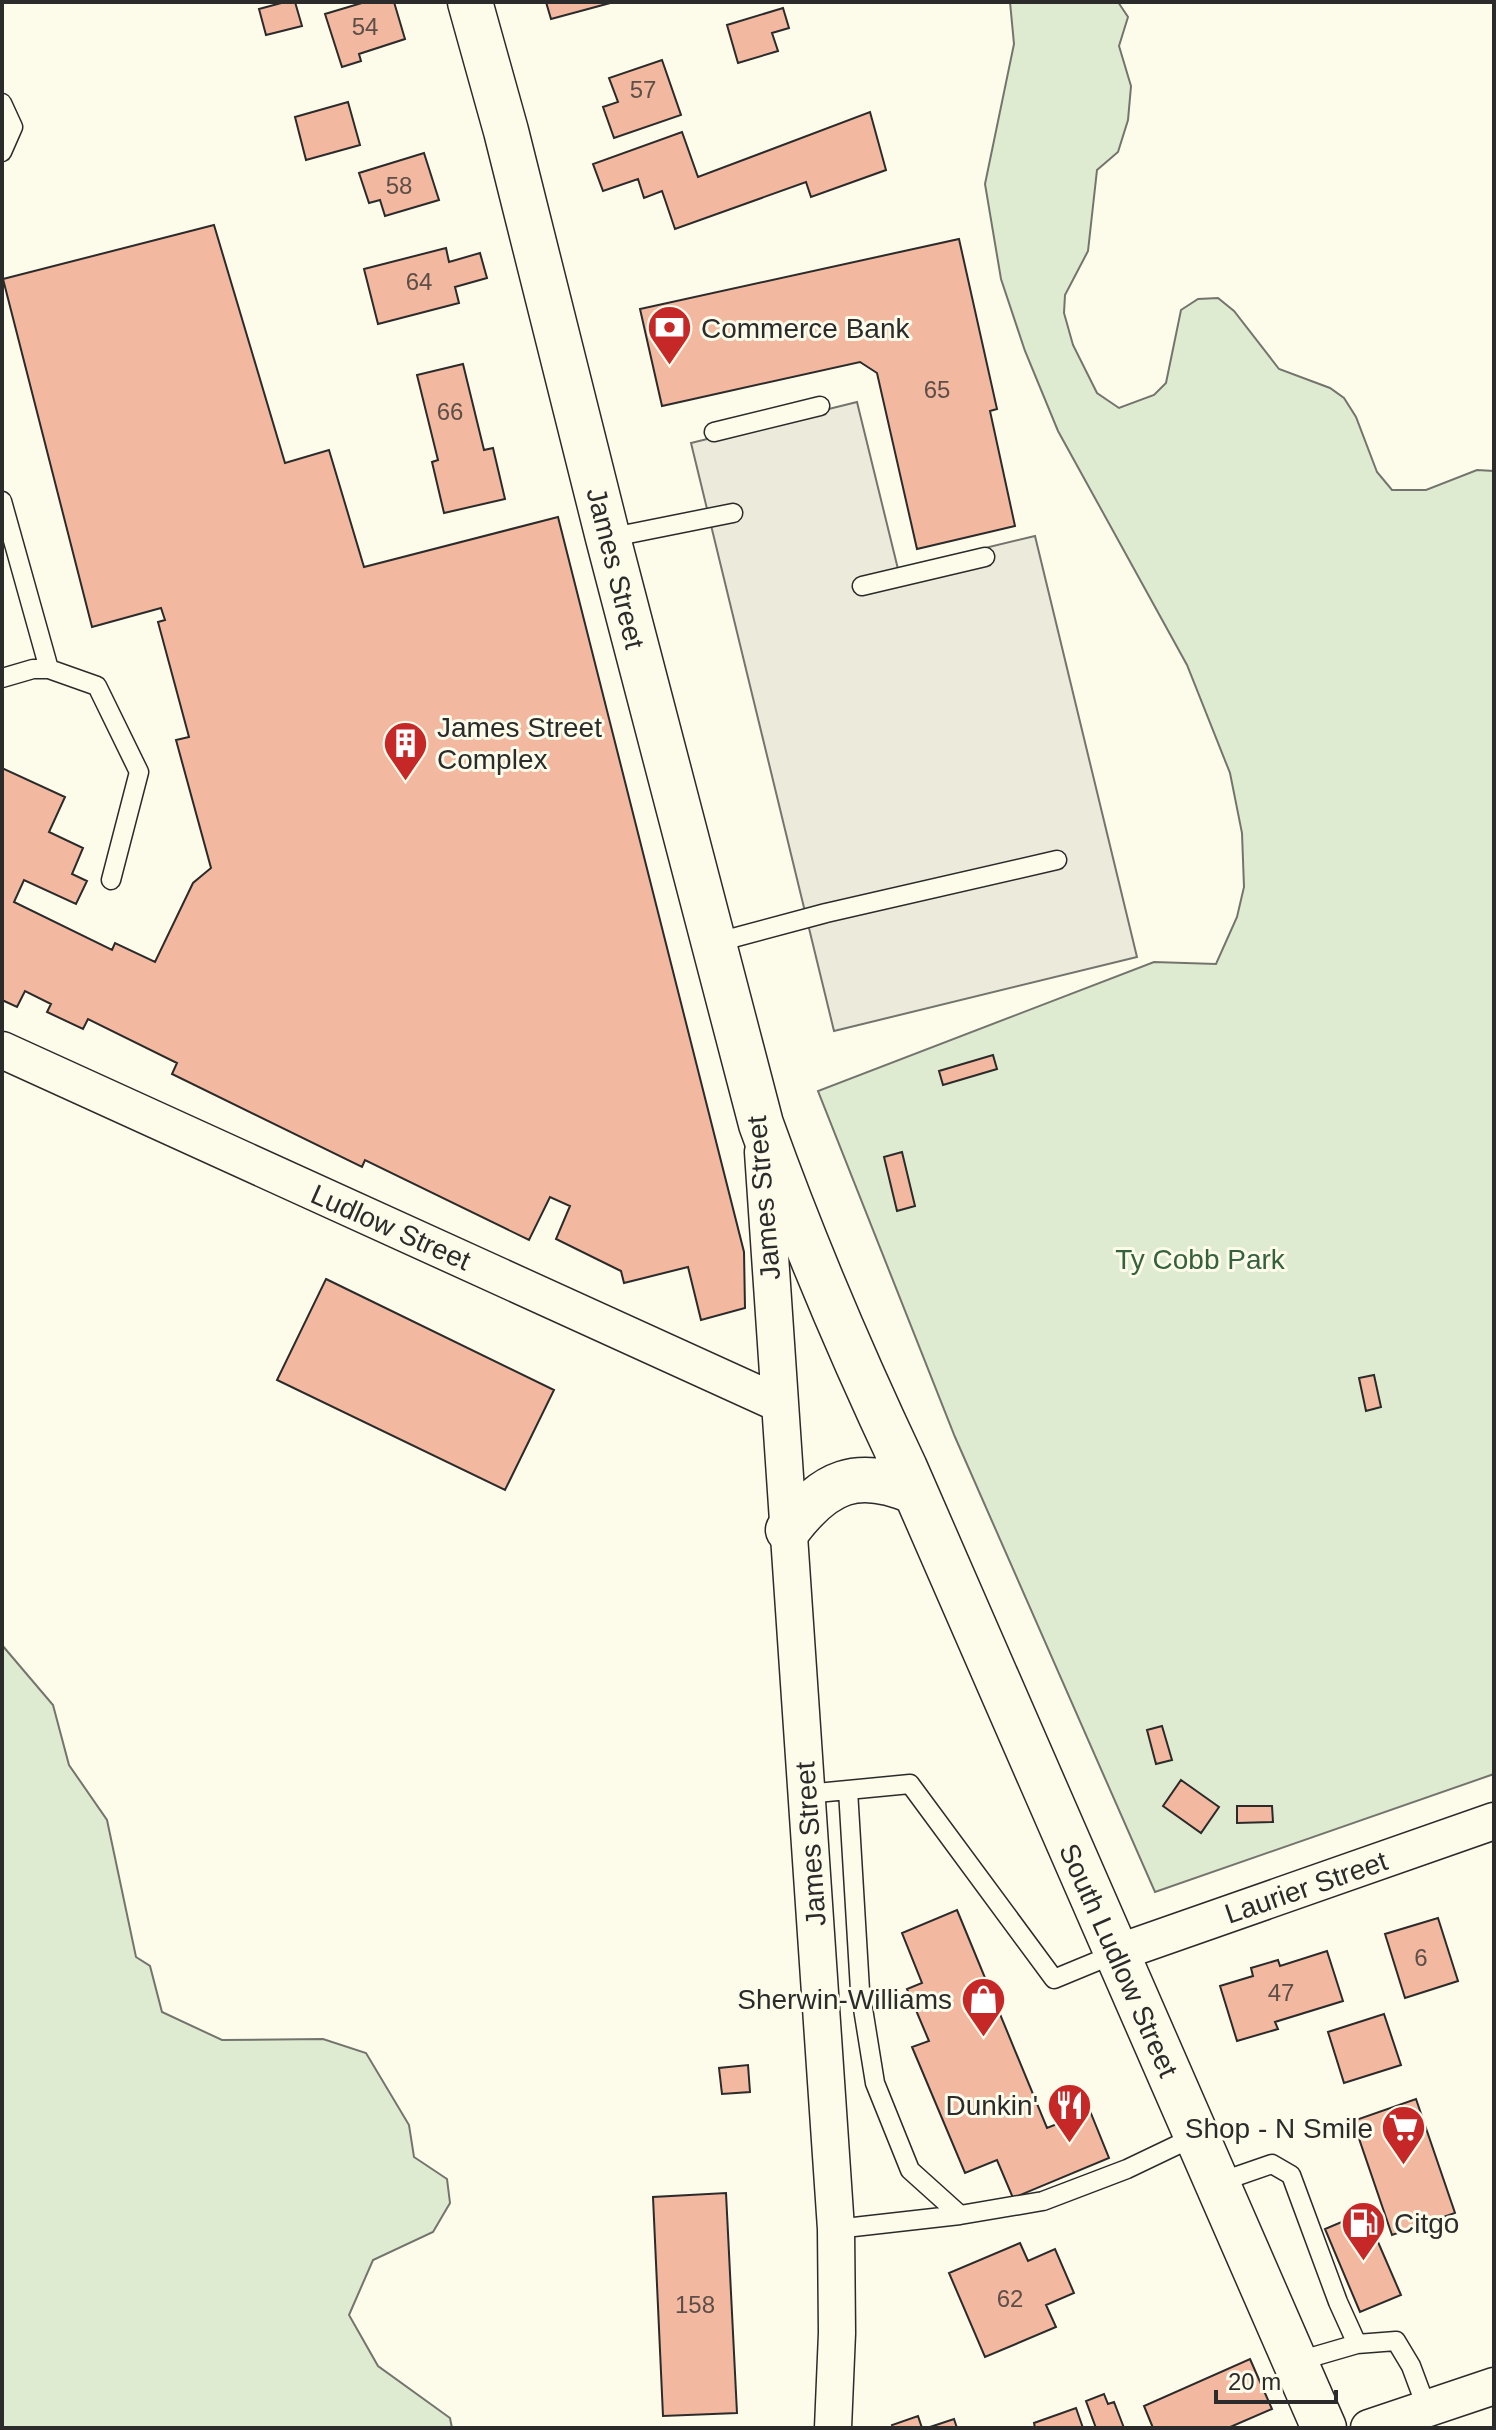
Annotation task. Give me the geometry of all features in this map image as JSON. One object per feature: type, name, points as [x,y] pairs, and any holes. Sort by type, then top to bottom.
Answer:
[{"type":"main road","name":"James Street","points":[[470,2],[506,131],[608,538],[761,1124]]},
{"type":"main road","name":"South Ludlow Street","points":[[761,1124],[783,1187],[861,1376],[915,1492],[1324,2428]]},
{"type":"main road","points":[[788,1530],[815,1498],[834,1487],[857,1480],[879,1479],[915,1492]]},
{"type":"street","name":"Ludlow Street","points":[[2,1050],[780,1404]]},
{"type":"street","name":"James Street","points":[[761,1124],[836,2229],[837,2333],[833,2428]]},
{"type":"street","name":"Laurier Street","points":[[1117,1953],[1494,1821]]},
{"type":"street","points":[[1369,2428],[1494,2386]]},
{"type":"lane","points":[[2,103],[13,127],[2,152]]},
{"type":"lane","points":[[714,432],[820,406]]},
{"type":"lane","points":[[2,501],[49,669]]},
{"type":"lane","points":[[608,538],[733,513]]},
{"type":"lane","points":[[862,586],[985,557]]},
{"type":"lane","points":[[2,678],[33,669],[49,669],[97,686],[139,772],[111,880]]},
{"type":"lane","points":[[713,944],[826,913],[1057,860]]},
{"type":"lane","points":[[806,1794],[910,1784],[1054,1979],[1117,1953]]},
{"type":"lane","points":[[848,1790],[860,1990],[875,2083],[910,2170],[960,2215]]},
{"type":"lane","points":[[836,2229],[960,2215],[1043,2201],[1127,2169],[1196,2136]]},
{"type":"lane","points":[[1217,2183],[1272,2164],[1291,2175],[1338,2302],[1357,2344]]},
{"type":"lane","points":[[1295,2362],[1357,2344],[1396,2341],[1411,2366],[1427,2409]]},
{"type":"green space","name":"Ty Cobb Park","points":[[1010,2],[1118,2],[1128,17],[1119,46],[1131,86],[1128,120],[1118,152],[1097,170],[1088,251],[1065,295],[1064,313],[1073,345],[1097,393],[1119,408],[1154,395],[1166,383],[1181,310],[1198,299],[1218,298],[1234,311],[1279,369],[1330,388],[1344,398],[1356,417],[1377,472],[1392,490],[1426,490],[1477,470],[1494,471],[1494,1774],[1155,1892],[955,1437],[818,1091],[1154,962],[1216,964],[1237,917],[1244,887],[1242,833],[1230,773],[1187,665],[1058,431],[1025,351],[1001,279],[985,184],[1014,44]]},
{"type":"green space","points":[[2,1645],[53,1705],[69,1765],[107,1820],[136,1957],[150,1966],[162,2012],[222,2040],[323,2039],[366,2053],[409,2125],[414,2157],[447,2179],[450,2203],[433,2232],[373,2260],[349,2315],[378,2366],[450,2418],[452,2428],[2,2428]]},
{"type":"shaded area","points":[[857,402],[898,569],[1035,536],[1137,957],[834,1031],[691,443]]},
{"type":"building","points":[[295,2],[302,26],[266,35],[259,9]]},
{"type":"building","points":[[365,2],[394,2],[405,39],[359,54],[361,61],[342,67],[325,14]]},
{"type":"building","points":[[546,2],[614,2],[551,19]]},
{"type":"building","points":[[783,8],[789,28],[772,33],[778,51],[738,63],[727,25]]},
{"type":"building","points":[[662,60],[681,115],[614,138],[603,107],[618,102],[609,78]]},
{"type":"building","points":[[348,102],[360,145],[306,160],[295,117]]},
{"type":"building","points":[[870,112],[886,170],[811,197],[806,182],[675,229],[662,191],[644,198],[638,179],[603,191],[593,164],[682,132],[698,177]]},
{"type":"building","points":[[424,153],[439,200],[385,216],[380,200],[369,203],[359,173]]},
{"type":"building","name":"James Street Complex","points":[[214,225],[285,463],[329,450],[364,567],[558,517],[744,1252],[745,1308],[701,1320],[688,1267],[624,1283],[621,1271],[556,1239],[570,1206],[550,1197],[529,1240],[365,1160],[362,1167],[172,1074],[177,1063],[88,1019],[83,1029],[47,1012],[51,1004],[25,991],[17,1007],[2,1000],[2,768],[65,797],[49,832],[83,848],[72,874],[87,881],[76,904],[24,880],[14,902],[112,950],[115,943],[155,962],[193,883],[211,868],[176,740],[189,737],[158,622],[165,620],[161,608],[92,627],[3,279]]},
{"type":"building","points":[[959,239],[997,409],[990,411],[1015,526],[917,549],[877,373],[860,362],[662,406],[640,309]]},
{"type":"building","points":[[446,248],[449,262],[480,253],[487,278],[455,287],[459,303],[378,324],[364,269]]},
{"type":"building","points":[[463,364],[484,450],[493,448],[505,499],[444,513],[432,462],[438,460],[417,375]]},
{"type":"building","points":[[993,1055],[997,1069],[943,1085],[939,1071]]},
{"type":"building","points":[[902,1152],[915,1206],[897,1211],[884,1157]]},
{"type":"building","points":[[326,1279],[554,1390],[505,1490],[277,1380]]},
{"type":"building","points":[[1374,1375],[1381,1407],[1366,1411],[1359,1378]]},
{"type":"building","points":[[1162,1726],[1172,1760],[1156,1764],[1147,1730]]},
{"type":"building","points":[[1181,1780],[1219,1807],[1201,1833],[1163,1806]]},
{"type":"building","points":[[1237,1806],[1272,1806],[1273,1822],[1237,1823]]},
{"type":"building","points":[[957,1910],[1047,2128],[1090,2111],[1109,2158],[1013,2198],[997,2160],[965,2173],[912,2047],[929,2041],[907,1989],[922,1983],[902,1933]]},
{"type":"building","points":[[1438,1918],[1458,1981],[1405,1998],[1385,1934]]},
{"type":"building","points":[[1327,1951],[1343,2001],[1275,2022],[1278,2029],[1237,2041],[1220,1986],[1253,1976],[1251,1968],[1278,1960],[1280,1966]]},
{"type":"building","points":[[1384,2014],[1401,2065],[1344,2083],[1328,2032]]},
{"type":"building","points":[[748,2065],[750,2092],[722,2094],[719,2068]]},
{"type":"building","name":"Shop - N Smile","points":[[1416,2099],[1455,2213],[1392,2235],[1353,2121]]},
{"type":"building","points":[[726,2193],[737,2413],[663,2416],[653,2197]]},
{"type":"building","name":"Citgo","points":[[1365,2212],[1401,2295],[1360,2312],[1325,2229]]},
{"type":"building","points":[[1020,2243],[1028,2261],[1055,2249],[1074,2293],[1046,2305],[1056,2327],[985,2357],[949,2273]]},
{"type":"building","points":[[1250,2359],[1272,2409],[1228,2428],[1153,2428],[1144,2406]]},
{"type":"building","points":[[1104,2394],[1108,2404],[1114,2402],[1124,2428],[1096,2428],[1086,2401]]},
{"type":"building","points":[[1076,2408],[1083,2428],[1035,2428],[1034,2423]]},
{"type":"building","points":[[918,2416],[922,2428],[893,2428],[892,2425]]},
{"type":"building","points":[[954,2419],[957,2428],[927,2428]]},
{"type":"place","name":"Commerce Bank","points":[[670,367]]},
{"type":"place","name":"James Street Complex","points":[[406,782]]},
{"type":"place","name":"Sherwin-Williams","points":[[983,2038]]},
{"type":"place","name":"Dunkin'","points":[[1069,2144]]},
{"type":"place","name":"Shop - N Smile","points":[[1404,2167]]},
{"type":"place","name":"Citgo","points":[[1363,2262]]}]
